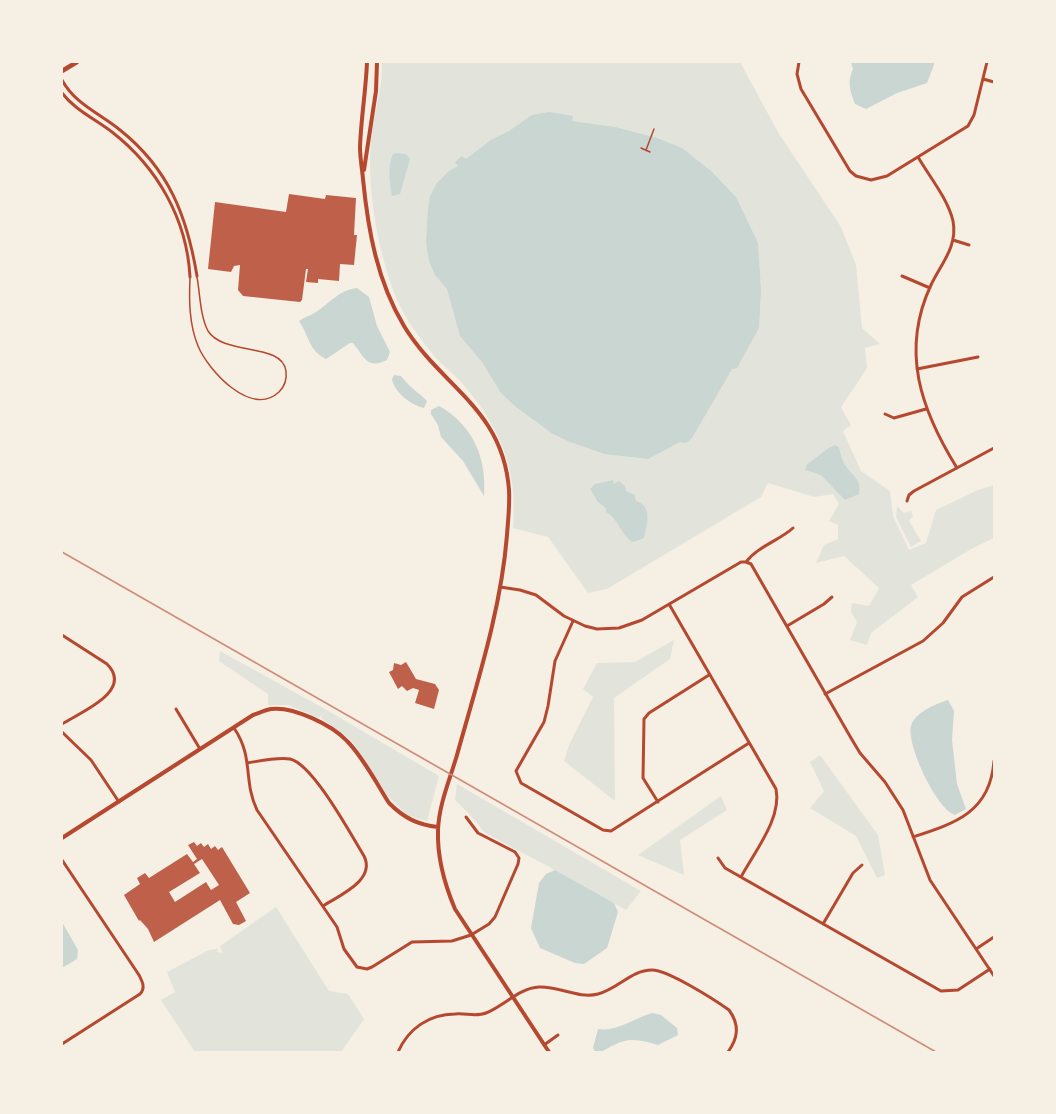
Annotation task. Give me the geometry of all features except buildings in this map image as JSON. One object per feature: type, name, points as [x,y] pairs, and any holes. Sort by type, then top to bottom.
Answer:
[{"type":"main road","points":[[62,71],[77,62]]},
{"type":"street","points":[[367,62],[360,151],[365,201],[375,255],[392,303],[403,324],[424,354],[478,410],[489,426],[501,452],[509,497],[500,587],[471,707],[443,803],[438,827],[439,853],[446,888],[455,909],[549,1053]]},
{"type":"street","points":[[363,177],[376,91],[377,62]]},
{"type":"street","points":[[799,62],[797,74],[801,89],[850,171],[864,179],[879,178],[963,130],[972,121],[987,62]]},
{"type":"street","points":[[983,79],[994,82]]},
{"type":"street","points":[[62,80],[68,91],[80,103],[121,130],[140,147],[163,175],[187,226],[197,276]]},
{"type":"street","points":[[62,93],[75,107],[129,146],[155,176],[170,202],[182,233],[190,277]]},
{"type":"street","points":[[918,157],[949,210],[953,221],[953,240],[922,310],[917,369],[926,409],[957,468]]},
{"type":"street","points":[[953,240],[969,245]]},
{"type":"street","points":[[902,276],[930,288]]},
{"type":"street","points":[[917,369],[978,357]]},
{"type":"street","points":[[885,414],[894,418],[926,409]]},
{"type":"street","points":[[907,501],[909,495],[914,491],[994,448]]},
{"type":"street","points":[[746,562],[750,556],[785,536],[793,528]]},
{"type":"street","points":[[500,587],[536,595],[573,621],[597,629],[619,628],[642,620],[741,562],[751,564],[860,753],[895,795],[930,880],[994,976]]},
{"type":"street","points":[[825,694],[923,641],[943,623],[962,597],[994,578]]},
{"type":"street","points":[[787,626],[832,597]]},
{"type":"street","points":[[669,604],[776,789],[777,806],[772,821],[741,877]]},
{"type":"street","points":[[573,621],[555,661],[544,722],[516,771],[519,781],[608,832],[749,743]]},
{"type":"street","points":[[62,635],[106,664],[114,673],[115,680],[114,686],[106,696],[62,724]]},
{"type":"street","points":[[658,802],[643,778],[644,719],[709,675]]},
{"type":"street","points":[[176,709],[201,749]]},
{"type":"street","points":[[62,838],[253,715],[268,709],[288,710],[335,730],[348,741],[389,804],[415,823],[438,827]]},
{"type":"street","points":[[234,728],[245,746],[250,790],[257,810],[337,927],[347,954],[361,969],[372,967],[412,942],[452,941],[471,934],[489,924],[495,916],[519,858],[515,852],[477,832],[466,817]]},
{"type":"street","points":[[62,732],[91,760],[119,802]]},
{"type":"street","points":[[248,763],[290,759],[312,775],[367,861],[367,871],[363,879],[323,906]]},
{"type":"street","points":[[913,837],[957,822],[967,815],[983,798],[994,770],[994,761]]},
{"type":"street","points":[[718,858],[725,868],[941,991],[958,990],[990,969]]},
{"type":"street","points":[[62,860],[139,975],[144,989],[140,994],[62,1044]]},
{"type":"street","points":[[823,924],[853,873],[862,865]]},
{"type":"street","points":[[367,871],[372,872]]},
{"type":"street","points":[[976,949],[994,937]]},
{"type":"street","points":[[398,1053],[404,1040],[412,1031],[432,1018],[456,1014],[482,1015],[531,988],[598,994],[639,972],[660,971],[729,1010],[737,1030],[736,1038],[728,1053]]},
{"type":"street","points":[[544,1045],[558,1035]]},
{"type":"lane","points":[[190,277],[192,327],[204,359],[221,380],[243,395],[260,399],[274,396],[281,390],[285,381],[285,369],[282,362],[273,355],[225,344],[214,337],[205,322],[197,276]]},
{"type":"path","points":[[646,150],[654,129]]},
{"type":"path","points":[[641,148],[650,152]]},
{"type":"shaded area","points":[[382,62],[740,62],[779,134],[841,227],[856,265],[862,328],[880,344],[865,348],[867,368],[841,407],[851,425],[843,431],[861,471],[890,491],[893,516],[909,550],[926,543],[936,510],[994,485],[994,538],[911,585],[918,597],[871,633],[867,645],[850,640],[857,622],[851,612],[852,603],[869,606],[879,588],[844,556],[816,563],[824,545],[838,539],[838,525],[829,521],[839,504],[833,494],[814,497],[768,483],[761,497],[607,589],[588,593],[548,537],[513,528],[514,506],[509,467],[496,432],[475,399],[420,338],[395,296],[377,232],[370,176],[371,138]]},
{"type":"shaded area","points":[[851,62],[935,62],[927,83],[897,93],[866,109],[855,104],[852,95]]},
{"type":"shaded area","points":[[549,112],[573,116],[572,121],[615,127],[657,138],[682,148],[711,171],[736,197],[758,243],[761,290],[759,328],[737,368],[732,369],[692,438],[686,443],[680,442],[648,459],[605,454],[570,442],[553,434],[516,407],[501,393],[482,362],[460,336],[447,289],[435,275],[429,261],[426,243],[428,209],[430,196],[437,183],[458,166],[455,162],[462,156],[466,159],[491,140],[532,115]]},
{"type":"shaded area","points":[[393,154],[406,154],[410,159],[400,194],[392,196],[390,164]]},
{"type":"shaded area","points":[[357,288],[369,297],[377,326],[390,352],[387,360],[380,363],[370,363],[353,343],[326,359],[312,347],[299,321],[316,312],[340,294]]},
{"type":"shaded area","points":[[394,375],[401,376],[427,401],[424,408],[409,401],[396,389],[392,379]]},
{"type":"shaded area","points":[[439,406],[461,423],[475,444],[483,469],[484,496],[463,461],[441,437],[438,425],[431,414],[431,410]]},
{"type":"shaded area","points":[[835,445],[839,447],[844,463],[856,478],[860,489],[859,494],[845,500],[821,475],[805,470],[807,464]]},
{"type":"shaded area","points":[[613,480],[614,484],[619,481],[625,486],[626,491],[635,495],[636,501],[645,507],[648,516],[644,538],[633,542],[629,539],[590,489],[595,484]]},
{"type":"shaded area","points":[[897,506],[904,513],[911,511],[913,516],[909,521],[921,541],[911,547],[896,517]]},
{"type":"shaded area","points":[[674,640],[670,659],[614,698],[615,801],[564,761],[569,745],[593,697],[583,689],[597,663],[635,662]]},
{"type":"shaded area","points":[[220,651],[439,776],[427,821],[408,816],[388,796],[352,741],[321,718],[323,714],[319,718],[288,705],[268,705],[268,694],[219,661]]},
{"type":"shaded area","points":[[948,700],[954,711],[952,740],[957,784],[966,809],[955,815],[940,802],[924,775],[913,747],[911,735],[911,726],[917,717],[927,709]]},
{"type":"shaded area","points":[[820,755],[878,835],[885,875],[877,878],[856,836],[810,808],[824,791],[810,762]]},
{"type":"shaded area","points":[[457,784],[641,891],[626,910],[485,833],[455,800]]},
{"type":"shaded area","points":[[721,796],[727,810],[680,840],[684,875],[638,855]]},
{"type":"shaded area","points":[[555,870],[614,903],[618,912],[607,948],[584,964],[575,963],[540,948],[531,928],[539,883],[546,874]]},
{"type":"shaded area","points":[[276,907],[329,991],[348,994],[364,1019],[341,1052],[195,1052],[161,1000],[175,992],[167,972],[209,950],[218,949],[217,952],[223,953],[220,946]]},
{"type":"shaded area","points":[[62,922],[78,950],[77,959],[62,968]]},
{"type":"shaded area","points":[[652,1013],[661,1015],[677,1028],[678,1035],[658,1045],[630,1040],[595,1052],[593,1048],[598,1029],[619,1027]]},
{"type":"railway","points":[[62,552],[936,1052]]}]
